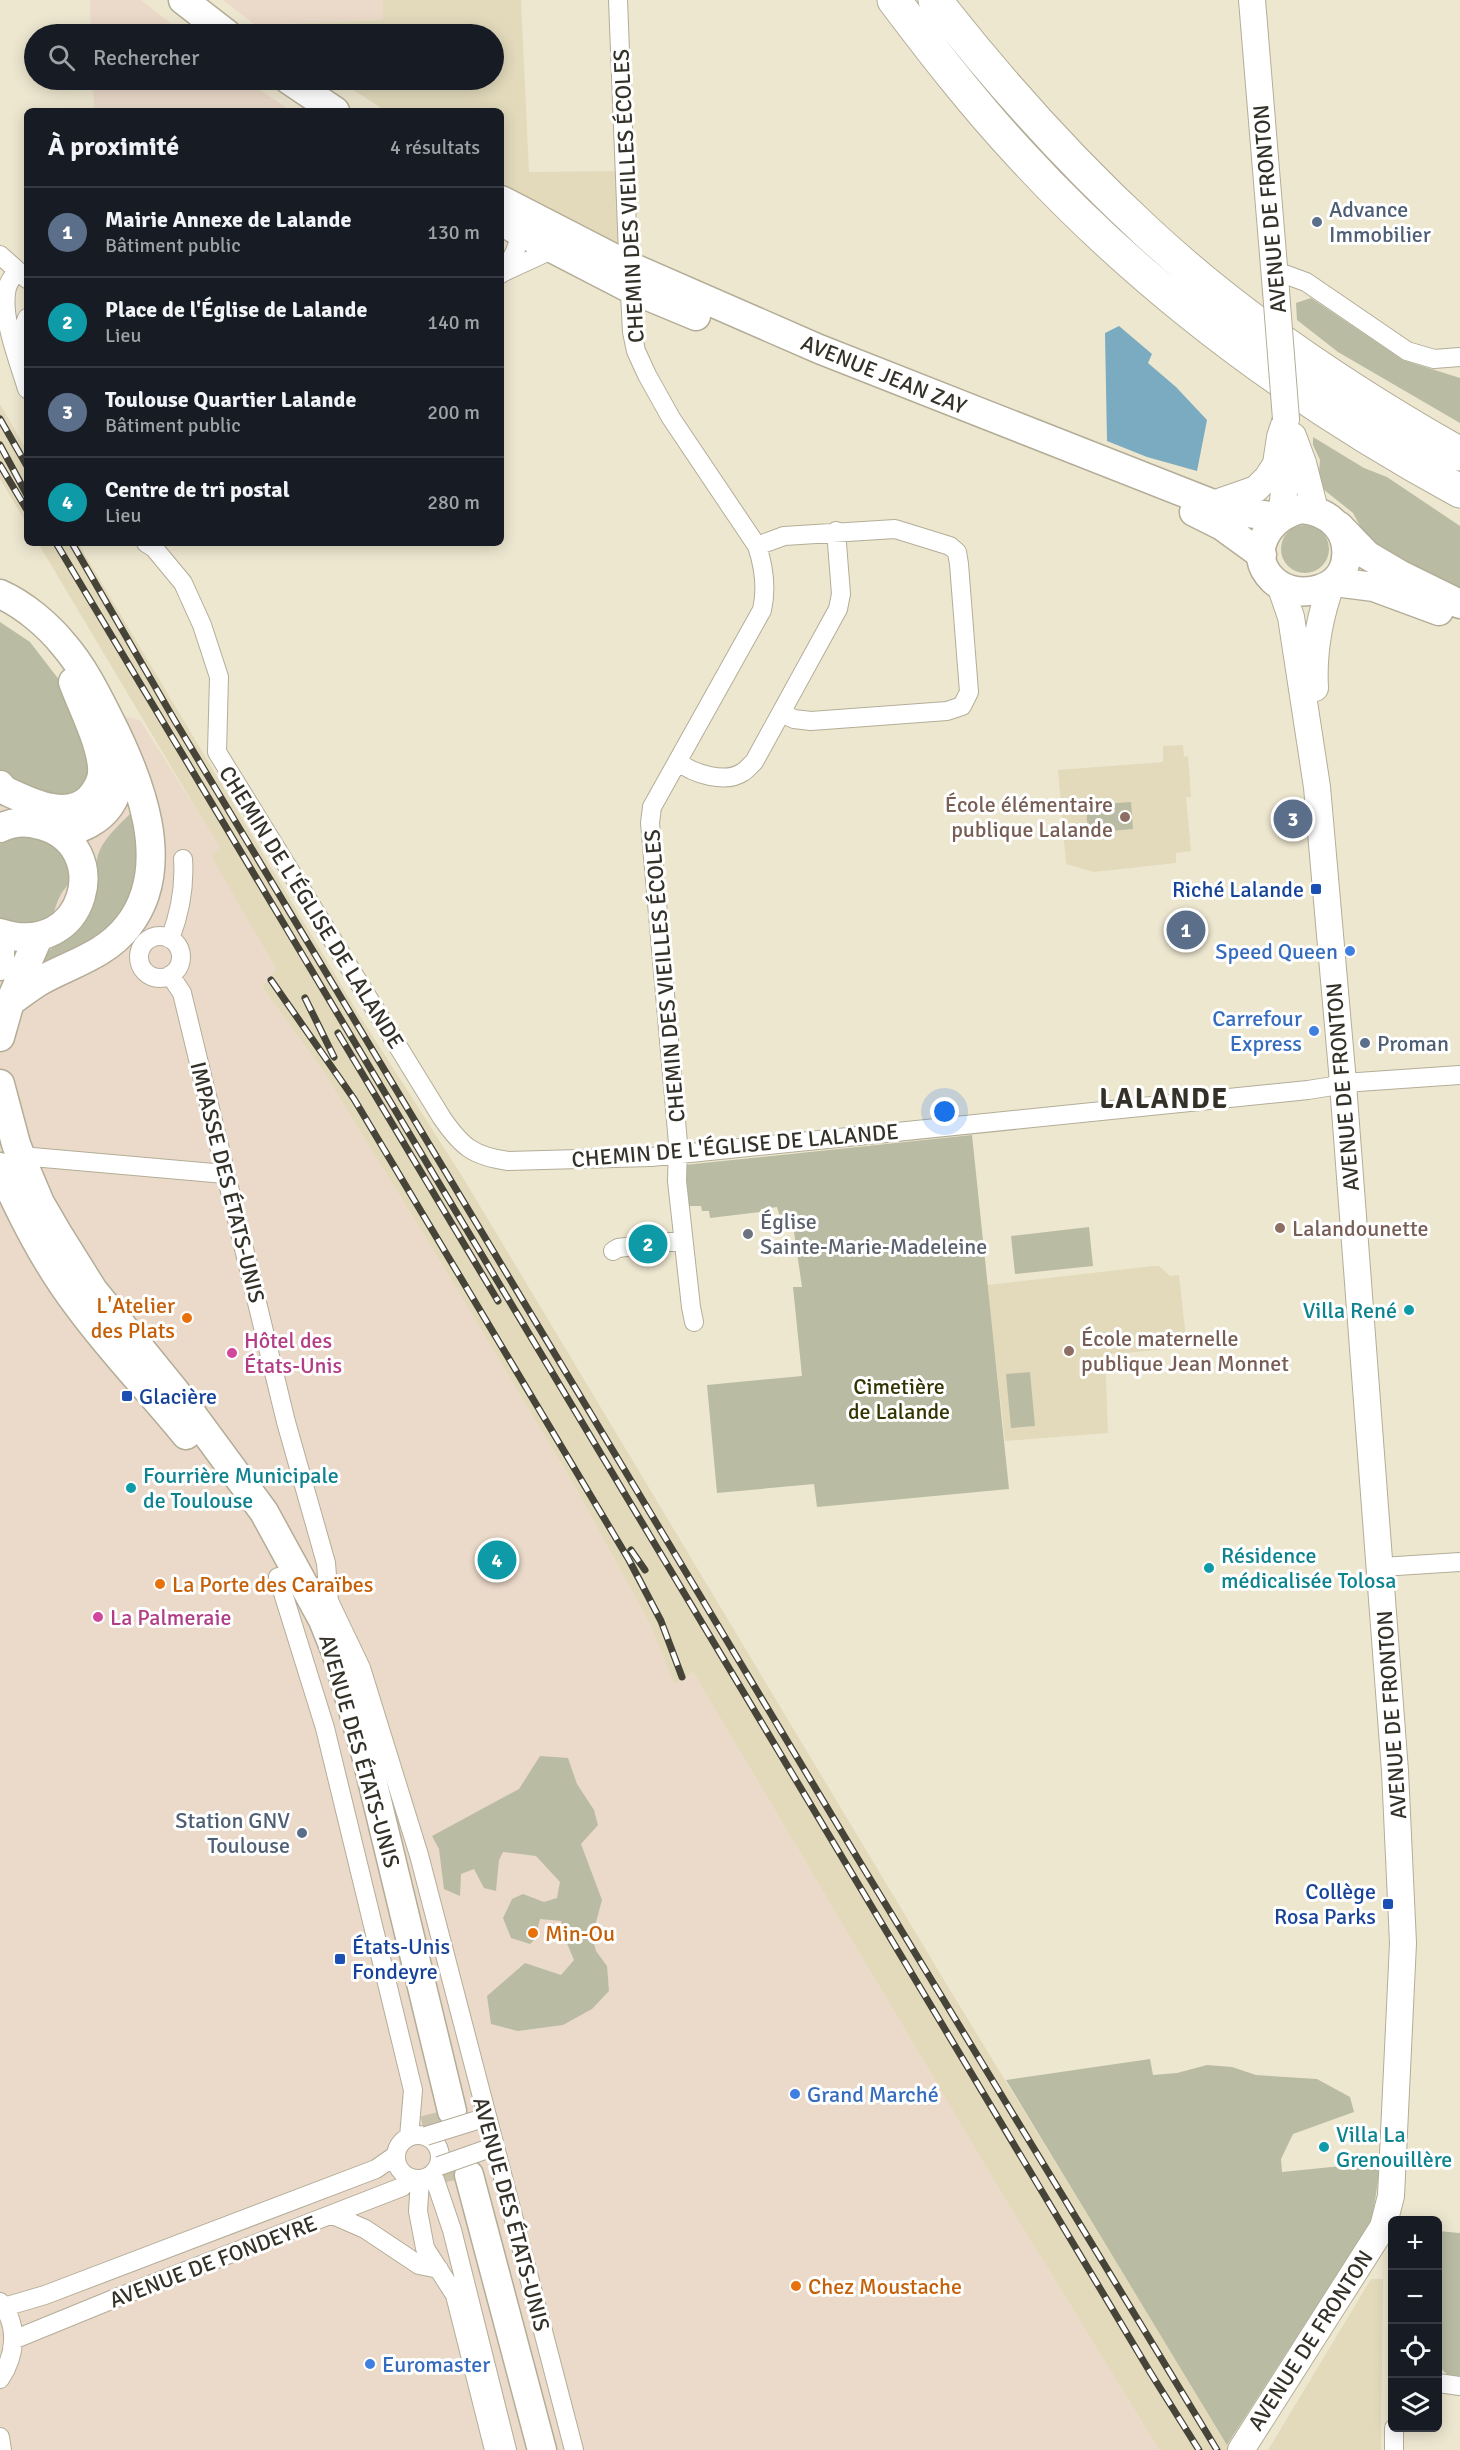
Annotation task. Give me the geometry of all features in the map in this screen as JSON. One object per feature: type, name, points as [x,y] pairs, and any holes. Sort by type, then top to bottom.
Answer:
[{"type":"highway","points":[[894,0],[940,61],[1021,155],[1122,255],[1186,309],[1313,403],[1382,447],[1460,491]]},
{"type":"highway","points":[[935,0],[968,42],[1088,176],[1147,233],[1229,300],[1307,358],[1399,419],[1460,454]]},
{"type":"main road","points":[[183,0],[214,24]]},
{"type":"main road","points":[[304,90],[331,108]]},
{"type":"main road","name":"AVENUE JEAN ZAY","points":[[508,219],[630,278],[955,422],[1074,462],[1197,513],[1222,526],[1262,555]]},
{"type":"main road","name":"AVENUE JEAN ZAY","points":[[508,219],[558,252],[819,349],[1213,504],[1233,511],[1280,517]]},
{"type":"main road","points":[[1460,604],[1401,575],[1367,555],[1328,516],[1315,510],[1302,509],[1280,517],[1265,534],[1262,555],[1265,568],[1272,579],[1280,585],[1308,591],[1333,583],[1374,587],[1460,620]]},
{"type":"main road","points":[[1333,583],[1343,569],[1347,554],[1345,539],[1338,525]]},
{"type":"main road","points":[[0,594],[35,616],[64,644],[96,693],[137,781],[146,810],[150,836],[147,878],[140,908],[129,926],[115,942],[97,954],[39,982],[10,1002]]},
{"type":"main road","points":[[0,609],[40,639],[70,674],[90,702],[119,769],[119,779],[111,803],[101,815],[89,825],[59,833]]},
{"type":"main road","points":[[0,785],[4,790],[38,805],[60,809],[73,808],[86,801],[96,790],[102,774],[100,757],[70,674]]},
{"type":"main road","points":[[81,863],[100,837],[128,808],[135,794],[137,781]]},
{"type":"main road","points":[[0,933],[17,939],[38,938],[56,930],[71,918],[80,901],[84,882],[81,863],[68,841],[59,833],[40,824],[7,820]]},
{"type":"main road","points":[[0,1037],[10,1002],[38,938]]},
{"type":"main road","points":[[0,950],[0,966]]},
{"type":"main road","name":"AVENUE DES ÉTATS-UNIS","points":[[0,1084],[11,1161],[27,1226],[79,1308],[221,1479],[251,1525],[299,1614],[329,1691],[372,1854],[430,2125]]},
{"type":"main road","name":"AVENUE DES ÉTATS-UNIS","points":[[11,1161],[40,1203],[93,1290],[202,1428],[264,1512],[323,1620],[337,1655],[366,1755],[430,2125]]},
{"type":"main road","points":[[202,1428],[218,1437],[272,1506],[329,1601]]},
{"type":"main road","points":[[437,2176],[522,2450]]},
{"type":"main road","name":"AVENUE DES ÉTATS-UNIS","points":[[437,2176],[542,2450]]},
{"type":"street","name":"CHEMIN DES VIEILLES ÉCOLES","points":[[618,0],[632,332],[636,351],[671,418],[757,546],[765,595],[762,610],[652,807],[650,823],[678,1143],[677,1181],[694,1322]]},
{"type":"street","name":"AVENUE DE FRONTON","points":[[1252,0],[1286,419],[1286,477],[1280,517]]},
{"type":"street","points":[[504,270],[513,257],[508,219]]},
{"type":"street","points":[[504,272],[537,255],[558,252]]},
{"type":"street","points":[[0,255],[22,275],[7,288],[6,302],[8,319],[24,378]]},
{"type":"street","points":[[1275,282],[1284,274],[1306,282],[1407,351],[1434,359],[1460,357]]},
{"type":"street","points":[[16,349],[24,326]]},
{"type":"street","name":"AVENUE DE FRONTON","points":[[1213,504],[1256,489],[1267,478],[1276,464],[1280,436],[1286,419]]},
{"type":"street","name":"AVENUE DE FRONTON","points":[[1286,419],[1303,463],[1307,486],[1315,510]]},
{"type":"street","points":[[757,546],[784,536],[895,529],[950,546],[957,552],[969,692],[962,706],[947,711],[811,721],[794,719],[781,713]]},
{"type":"street","points":[[679,762],[687,769],[714,777],[728,777],[742,773],[754,762],[838,609],[841,594],[836,531]]},
{"type":"street","name":"CHEMIN DE L'ÉGLISE DE LALANDE","points":[[150,546],[183,583],[202,625],[219,677],[217,752],[442,1118],[457,1140],[473,1152],[488,1158],[508,1161],[677,1154],[1460,1075]]},
{"type":"street","name":"AVENUE DE FRONTON","points":[[1333,583],[1319,622],[1314,664],[1314,760],[1343,1085],[1381,1567],[1397,1808],[1403,1943],[1389,2216]]},
{"type":"street","name":"AVENUE DE FRONTON","points":[[1280,585],[1291,617],[1302,701],[1314,760]]},
{"type":"street","points":[[170,939],[177,921],[184,882],[183,860]]},
{"type":"street","points":[[163,936],[170,939],[178,948],[180,960],[170,975],[163,978],[147,974],[139,961],[142,945],[148,940],[163,936]]},
{"type":"street","name":"IMPASSE DES ÉTATS-UNIS","points":[[170,975],[182,993],[278,1392],[326,1563],[329,1601]]},
{"type":"street","points":[[11,1161],[225,1174]]},
{"type":"street","points":[[613,1251],[618,1248],[683,1240]]},
{"type":"street","points":[[1381,1567],[1460,1562]]},
{"type":"street","name":"AVENUE DES ÉTATS-UNIS","points":[[329,1601],[361,1668],[419,1855],[574,2450]]},
{"type":"street","points":[[437,2176],[399,2169],[396,2155],[398,2148],[430,2125],[487,2117]]},
{"type":"street","points":[[430,2125],[441,2159],[437,2176],[418,2211],[425,2248],[455,2295],[494,2450]]},
{"type":"street","name":"AVENUE DE FONDEYRE","points":[[396,2155],[376,2169],[45,2295],[2,2304],[12,2328],[14,2340],[402,2187],[437,2176],[496,2146]]},
{"type":"street","points":[[437,2176],[507,2450]]},
{"type":"street","points":[[333,2215],[365,2229],[419,2265],[439,2269]]},
{"type":"street","name":"AVENUE DE FRONTON","points":[[1240,2450],[1388,2235]]},
{"type":"street","points":[[0,2379],[10,2360],[14,2340]]},
{"type":"street","points":[[1442,2384],[1460,2386]]},
{"type":"street","points":[[1394,2432],[1394,2450]]},
{"type":"street","points":[[0,2437],[2,2450]]},
{"type":"shaded area","points":[[90,0],[141,0],[171,24],[91,24]]},
{"type":"shaded area","points":[[223,0],[383,0],[383,20],[254,24]]},
{"type":"shaded area","points":[[383,0],[521,0],[529,172],[618,171],[621,243],[618,247],[504,187],[504,108],[381,108],[353,90],[504,90],[504,24],[281,24],[383,20]]},
{"type":"shaded area","points":[[93,90],[261,90],[287,108],[94,108]]},
{"type":"shaded area","points":[[0,404],[24,446],[24,519],[0,479]]},
{"type":"shaded area","points":[[40,546],[80,546],[358,1013],[462,1176],[953,1995],[1231,2450],[1159,2450],[1004,2197],[693,1672],[674,1685],[651,1626],[571,1480],[321,1068],[262,987],[276,969],[210,855],[219,847]]},
{"type":"shaded area","points":[[0,691],[140,720],[220,847],[211,856],[276,969],[262,987],[321,1068],[571,1480],[651,1626],[674,1684],[693,1672],[1004,2197],[1159,2450],[0,2450]]},
{"type":"shaded area","name":"École élémentaire publique Lalande","points":[[1183,745],[1184,757],[1188,756],[1191,797],[1186,797],[1191,851],[1176,853],[1176,863],[1094,872],[1066,864],[1058,770],[1163,762],[1163,746]]},
{"type":"shaded area","name":"École maternelle publique Jean Monnet","points":[[1159,1266],[1170,1276],[1179,1275],[1187,1347],[1105,1355],[1108,1433],[1005,1441],[987,1285]]},
{"type":"shaded area","points":[[1371,2279],[1383,2279],[1381,2450],[1268,2450]]},
{"type":"green space","points":[[1311,298],[1403,360],[1460,378],[1460,423],[1338,352],[1297,320],[1296,303]]},
{"type":"green space","points":[[1313,437],[1364,468],[1387,477],[1460,526],[1460,589],[1375,545],[1364,533],[1353,513],[1318,485],[1320,460],[1313,445]]},
{"type":"green space","points":[[1300,525],[1310,525],[1325,535],[1329,549],[1328,558],[1319,569],[1310,573],[1300,573],[1285,563],[1281,554],[1281,544],[1291,529]]},
{"type":"green space","points":[[0,622],[30,642],[70,694],[92,753],[85,790],[50,802],[0,774]]},
{"type":"green space","points":[[1131,802],[1133,829],[1088,833],[1086,805]]},
{"type":"green space","points":[[139,805],[143,819],[131,913],[43,975],[39,962],[44,955],[81,926],[90,911],[93,904],[96,863],[101,848],[110,835]]},
{"type":"green space","points":[[22,836],[42,840],[57,849],[65,863],[70,883],[59,898],[53,916],[40,922],[27,924],[13,923],[0,918],[0,844],[8,839]]},
{"type":"green space","name":"Cimetière de Lalande","points":[[972,1135],[1009,1489],[817,1507],[814,1484],[717,1493],[707,1385],[802,1376],[793,1287],[802,1287],[792,1218],[779,1214],[777,1207],[761,1209],[760,1212],[710,1218],[709,1211],[702,1211],[701,1206],[689,1206],[684,1165]]},
{"type":"green space","points":[[1089,1227],[1093,1266],[1015,1274],[1011,1236]]},
{"type":"green space","points":[[1030,1372],[1035,1426],[1011,1428],[1006,1374]]},
{"type":"green space","points":[[540,1756],[568,1758],[577,1784],[594,1810],[598,1825],[581,1844],[602,1900],[592,1937],[596,1951],[607,1966],[609,1991],[592,2009],[563,2025],[518,2031],[491,2024],[487,1996],[525,1963],[561,1975],[574,1960],[561,1921],[540,1919],[535,1939],[530,1944],[511,1938],[503,1918],[512,1899],[523,1894],[544,1902],[557,1898],[560,1882],[536,1856],[503,1852],[499,1860],[496,1891],[484,1888],[474,1869],[461,1874],[460,1896],[444,1889],[439,1849],[432,1836],[519,1789]]},
{"type":"green space","points":[[1150,2059],[1153,2075],[1177,2073],[1207,2065],[1232,2067],[1256,2075],[1317,2079],[1350,2097],[1354,2112],[1293,2134],[1281,2159],[1282,2172],[1381,2162],[1372,2220],[1227,2445],[1006,2080]]},
{"type":"green space","points":[[1442,2231],[1460,2233],[1460,2378],[1450,2377],[1442,2370]]},
{"type":"water","points":[[1119,326],[1152,354],[1148,363],[1176,387],[1207,420],[1197,471],[1147,457],[1107,441],[1105,333]]},
{"type":"tunnel","points":[[434,2113],[452,2182]]},
{"type":"railway","points":[[0,419],[24,461]]},
{"type":"railway","points":[[0,445],[24,489]]},
{"type":"railway","points":[[0,465],[24,505]]},
{"type":"railway","points":[[58,546],[1150,2372],[1199,2450]]},
{"type":"railway","points":[[74,546],[175,721],[858,1859],[1217,2450]]},
{"type":"railway","points":[[271,980],[354,1099],[629,1560],[661,1621],[682,1677]]},
{"type":"railway","points":[[305,998],[334,1057]]},
{"type":"railway","points":[[338,1033],[498,1301]]},
{"type":"railway","points":[[631,1550],[645,1570]]},
{"type":"place","name":"Advance Immobilier","points":[[1317,222]]},
{"type":"place","name":"École élémentaire publique Lalande","points":[[1125,817]]},
{"type":"place","name":"Toulouse Quartier Lalande","points":[[1293,819]]},
{"type":"place","name":"Riché Lalande","points":[[1316,889]]},
{"type":"place","name":"Mairie Annexe de Lalande","points":[[1186,930]]},
{"type":"place","name":"Speed Queen","points":[[1350,951]]},
{"type":"place","name":"Carrefour Express","points":[[1314,1031]]},
{"type":"place","name":"Proman","points":[[1365,1043]]},
{"type":"place","name":"Lalandounette","points":[[1280,1228]]},
{"type":"place","name":"Église Sainte-Marie-Madeleine","points":[[748,1234]]},
{"type":"place","name":"Place de l'Église de Lalande","points":[[648,1244]]},
{"type":"place","name":"Villa René","points":[[1409,1310]]},
{"type":"place","name":"L'Atelier des Plats","points":[[187,1318]]},
{"type":"place","name":"École maternelle publique Jean Monnet","points":[[1069,1351]]},
{"type":"place","name":"Hôtel des États-Unis","points":[[232,1353]]},
{"type":"place","name":"Glacière","points":[[127,1396]]},
{"type":"place","name":"Fourrière Municipale de Toulouse","points":[[131,1488]]},
{"type":"place","name":"Centre de tri postal","points":[[497,1560]]},
{"type":"place","name":"Résidence médicalisée Tolosa","points":[[1209,1568]]},
{"type":"place","name":"La Porte des Caraïbes","points":[[160,1584]]},
{"type":"place","name":"La Palmeraie","points":[[98,1617]]},
{"type":"place","name":"Station GNV Toulouse","points":[[302,1833]]},
{"type":"place","name":"Collège Rosa Parks","points":[[1388,1904]]},
{"type":"place","name":"Min-Ou","points":[[533,1933]]},
{"type":"place","name":"États-Unis Fondeyre","points":[[340,1959]]},
{"type":"place","name":"Grand Marché","points":[[795,2094]]},
{"type":"place","name":"Villa La Grenouillère","points":[[1324,2147]]},
{"type":"place","name":"Chez Moustache","points":[[796,2286]]},
{"type":"place","name":"Euromaster","points":[[370,2364]]},
{"type":"district","name":"LALANDE","points":[[1164,1098]]}]
